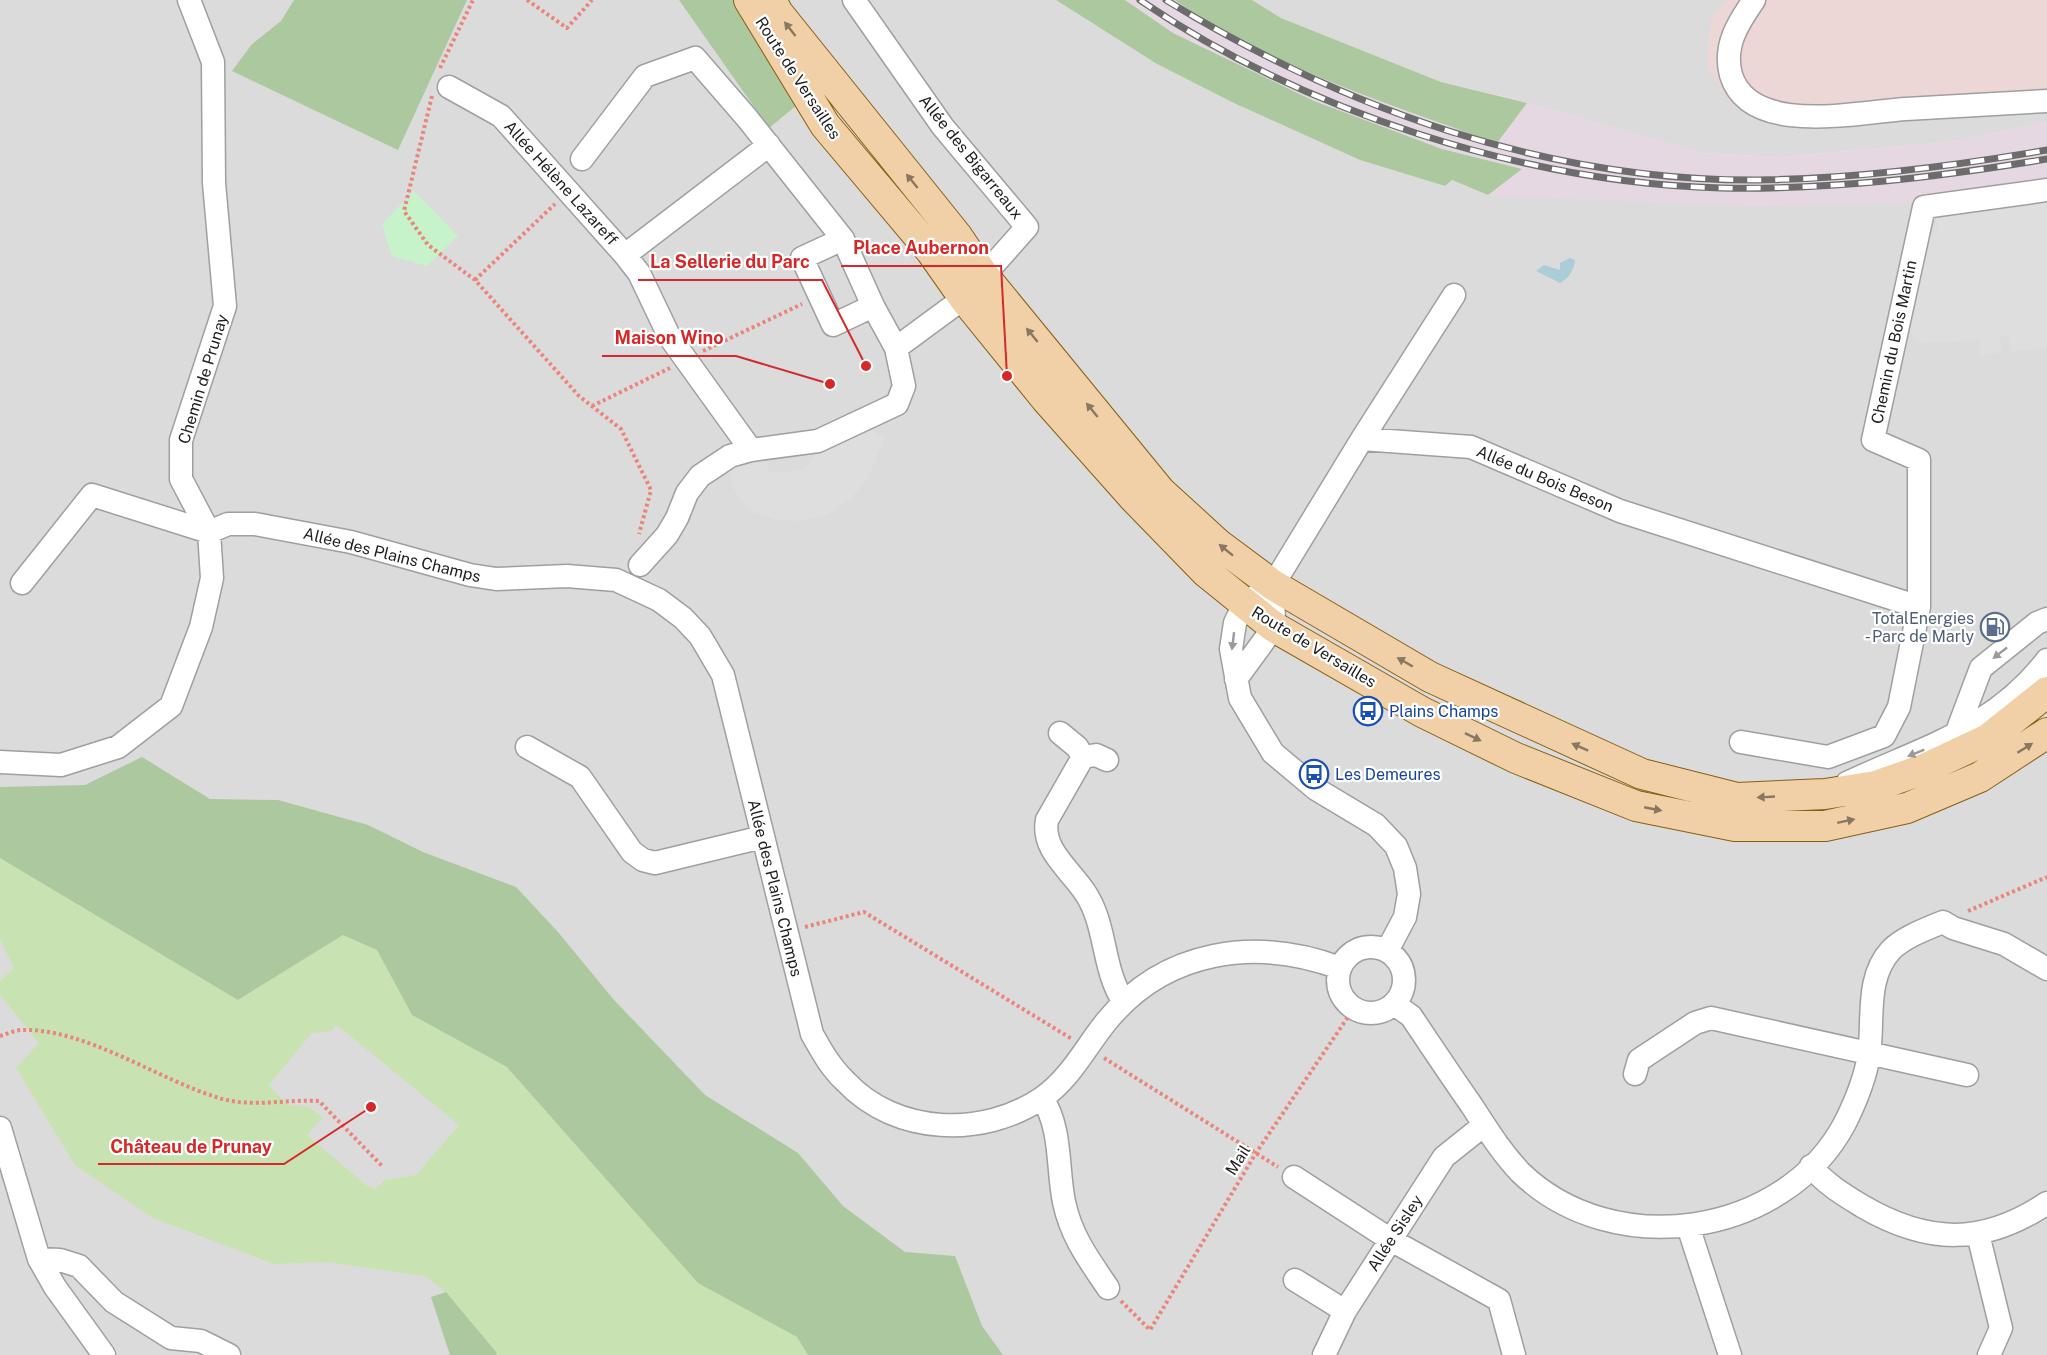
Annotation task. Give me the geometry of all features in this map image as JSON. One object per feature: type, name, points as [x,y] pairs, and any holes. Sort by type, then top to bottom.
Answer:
[{"type":"main road","name":"Route de Versailles","points":[[749,0],[825,125],[931,251],[964,298],[1046,399],[1134,498],[1206,573],[1274,627],[1422,712],[1516,758],[1636,806],[1735,826],[1825,826],[1907,808],[1980,777],[2047,733]]},
{"type":"main road","name":"Route de Versailles","points":[[771,0],[778,13],[848,103],[957,236],[984,276],[1160,491],[1218,544],[1337,622],[1430,677],[1642,774],[1737,798],[1825,794],[1876,786],[1988,740],[2047,692]]},
{"type":"street","name":"Chemin de Prunay","points":[[0,762],[61,765],[118,747],[171,706],[201,627],[212,578],[209,532],[181,479],[181,440],[225,306],[214,183],[213,62],[189,0]]},
{"type":"street","name":"Allée des Bigarreaux","points":[[854,0],[943,127],[1027,226],[964,298],[896,348]]},
{"type":"street","points":[[1754,0],[1738,23],[1731,40],[1730,72],[1737,91],[1762,108],[1785,115],[1825,116],[2047,101]]},
{"type":"street","points":[[582,159],[645,76],[695,58],[770,146],[843,239],[873,306],[896,348],[904,378],[902,394],[897,404],[818,441],[751,450],[730,456],[700,476],[687,493],[672,526],[643,561]]},
{"type":"street","name":"Allée Hélène Lazareff","points":[[440,85],[501,116],[625,255],[639,273],[669,336],[751,450]]},
{"type":"street","points":[[625,255],[770,146]]},
{"type":"street","name":"Chemin du Bois Martin","points":[[1741,742],[1827,757],[1884,736],[1899,707],[1919,607],[1920,460],[1873,441],[1924,207],[2047,190]]},
{"type":"street","points":[[843,239],[802,258],[819,296],[833,325],[873,306]]},
{"type":"street","points":[[1387,951],[1405,917],[1409,894],[1406,868],[1396,846],[1376,825],[1316,789],[1273,753],[1240,698],[1231,649],[1235,623],[1244,604],[1276,580],[1454,295]]},
{"type":"street","name":"Allée du Bois Beson","points":[[1362,439],[1472,447],[1620,511],[1919,607]]},
{"type":"street","points":[[22,583],[92,495],[209,532]]},
{"type":"street","name":"Allée des Plains Champs","points":[[209,532],[228,524],[255,524],[351,542],[470,575],[496,579],[567,576],[616,580],[659,600],[700,636],[723,675],[812,1034],[833,1068],[847,1084],[870,1102],[897,1116],[927,1124],[957,1126],[1016,1113],[1042,1098],[1074,1067],[1124,1002],[1174,970],[1214,956],[1246,951],[1278,951],[1310,957],[1340,968]]},
{"type":"street","points":[[1236,679],[1274,627],[1276,580]]},
{"type":"street","points":[[1955,737],[1981,668],[2037,623],[2047,619]]},
{"type":"street","name":"Route de Versailles","points":[[1825,794],[1955,737],[1998,709],[2047,660]]},
{"type":"street","points":[[1060,733],[1077,747],[1083,756]]},
{"type":"street","points":[[527,747],[580,777],[632,852],[643,860],[661,862],[763,837]]},
{"type":"street","points":[[1083,756],[1096,754],[1107,760]]},
{"type":"street","points":[[1083,756],[1047,820],[1045,831],[1047,843],[1087,894],[1100,923],[1112,975],[1124,1002]]},
{"type":"street","points":[[1394,1004],[1411,1016],[1501,1150],[1544,1192],[1570,1207],[1598,1218],[1627,1226],[1658,1228],[1688,1226],[1742,1212],[1767,1200],[1811,1167],[1843,1126],[1860,1087],[1869,1054],[1871,1005],[1876,976],[1891,950],[1918,932],[1943,922],[1953,928],[2004,944],[2047,969]]},
{"type":"street","points":[[1369,947],[1387,951],[1395,957],[1404,976],[1400,996],[1394,1004],[1379,1012],[1370,1013],[1354,1008],[1340,990],[1340,968],[1345,960],[1360,949],[1369,947]]},
{"type":"street","points":[[1635,1074],[1639,1060],[1695,1023],[1711,1018],[1967,1075]]},
{"type":"street","points":[[1042,1098],[1048,1107],[1057,1136],[1059,1174],[1068,1221],[1077,1243],[1108,1288]]},
{"type":"street","name":"Allée Sisley","points":[[1324,1355],[1345,1311],[1444,1157],[1484,1125]]},
{"type":"street","points":[[0,1128],[39,1259],[60,1296],[104,1355]]},
{"type":"street","points":[[1811,1167],[1818,1176],[1853,1200],[1901,1227],[1943,1235],[1978,1234],[2027,1217],[2047,1203]]},
{"type":"street","points":[[1294,1177],[1390,1240],[1499,1300],[1514,1355]]},
{"type":"street","points":[[1688,1226],[1730,1355]]},
{"type":"street","points":[[1978,1234],[2001,1328],[1989,1355]]},
{"type":"street","points":[[39,1259],[60,1260],[79,1266],[114,1302],[171,1338],[201,1341],[229,1355]]},
{"type":"street","points":[[1295,1280],[1345,1311]]},
{"type":"path","points":[[473,0],[440,85],[404,211],[428,245],[475,280],[579,396],[621,429],[651,490],[634,550],[643,561]]},
{"type":"path","points":[[527,0],[567,28],[592,0]]},
{"type":"path","points":[[475,280],[569,191]]},
{"type":"path","points":[[720,341],[819,296]]},
{"type":"path","points":[[592,406],[687,360]]},
{"type":"path","points":[[1943,922],[2047,877]]},
{"type":"path","points":[[785,931],[864,912],[1294,1177]]},
{"type":"path","name":"Mail","points":[[1108,1288],[1149,1330],[1256,1153],[1354,1008]]},
{"type":"path","points":[[0,1036],[21,1030],[61,1035],[221,1099],[261,1104],[294,1099],[319,1101],[382,1166]]},
{"type":"shaded area","points":[[0,0],[1056,0],[1157,64],[1236,104],[1360,160],[1445,186],[1452,180],[1488,195],[2047,189],[2047,1355],[0,1355]]},
{"type":"shaded area","points":[[1056,0],[1252,0],[1281,18],[1441,82],[1518,100],[1700,153],[1781,157],[1956,141],[2047,122],[2047,189],[1918,202],[1749,206],[1488,195],[1452,180],[1445,186],[1360,160],[1236,104],[1157,64]]},
{"type":"shaded area","points":[[1252,0],[2047,0],[2047,122],[1957,141],[1781,157],[1700,153],[1518,100],[1441,82],[1281,18]]},
{"type":"shaded area","points":[[1727,0],[2047,0],[2047,109],[1797,126],[1731,104],[1707,67],[1711,21]]},
{"type":"shaded area","points":[[2047,199],[2047,347],[2010,352],[2008,335],[1999,336],[2002,352],[1980,356],[1979,340],[1923,343],[1915,340],[1906,319],[1928,236],[1938,229],[1935,216]]},
{"type":"shaded area","points":[[866,427],[885,438],[866,481],[849,500],[828,514],[803,521],[776,520],[752,512],[734,490],[728,468],[765,462],[770,473],[803,470],[823,447]]},
{"type":"green space","points":[[294,0],[467,0],[398,150],[232,71],[252,44],[281,21]]},
{"type":"green space","points":[[679,0],[735,0],[808,96],[769,128]]},
{"type":"green space","points":[[1056,0],[1125,0],[1173,33],[1314,101],[1442,149],[1522,169],[1488,195],[1452,180],[1445,186],[1360,160],[1236,104],[1157,64]]},
{"type":"green space","points":[[1175,0],[1252,0],[1281,18],[1441,82],[1527,103],[1497,143],[1331,82],[1251,45],[1212,24]]},
{"type":"green space","points":[[414,191],[458,236],[427,266],[392,256],[382,224]]},
{"type":"green space","points":[[142,757],[210,799],[278,800],[368,825],[423,852],[516,887],[558,932],[614,1000],[705,1095],[798,1153],[843,1206],[905,1252],[955,1256],[982,1326],[1003,1355],[808,1355],[797,1337],[698,1283],[507,1067],[412,1015],[377,950],[343,935],[238,1000],[0,858],[0,787],[85,785]]},
{"type":"green space","points":[[0,858],[238,1000],[343,935],[377,950],[412,1015],[507,1067],[698,1282],[797,1337],[808,1355],[497,1355],[446,1292],[424,1276],[327,1262],[274,1264],[153,1218],[75,1165],[16,1068],[39,1043],[0,995],[0,981],[14,968],[0,939]],"holes":[[[337,1025],[459,1125],[416,1175],[385,1180],[375,1189],[366,1185],[307,1135],[323,1117],[309,1107],[286,1104],[269,1085],[312,1033],[331,1031]]]},
{"type":"green space","points":[[446,1292],[497,1355],[450,1355],[431,1297]]},
{"type":"water","points":[[1570,258],[1575,260],[1574,267],[1560,283],[1536,271],[1544,265],[1560,270],[1560,263]]},
{"type":"railway","points":[[1140,0],[1203,40],[1272,76],[1343,107],[1418,134],[1494,156],[1570,172],[1646,183],[1721,188],[1803,187],[1885,181],[2047,159]]},
{"type":"railway","points":[[1166,0],[1234,39],[1304,74],[1376,105],[1450,131],[1525,152],[1602,168],[1679,177],[1794,179],[1903,171],[2047,150]]},
{"type":"place","name":"La Sellerie du Parc","points":[[866,366]]},
{"type":"place","name":"Place Aubernon","points":[[1007,376]]},
{"type":"place","name":"Maison Wino","points":[[830,384]]},
{"type":"place","name":"TotalEnergies - Parc de Marly","points":[[1995,627]]},
{"type":"place","name":"Plains Champs","points":[[1368,711]]},
{"type":"place","name":"Les Demeures","points":[[1314,774]]},
{"type":"place","name":"Château de Prunay","points":[[371,1107]]}]
